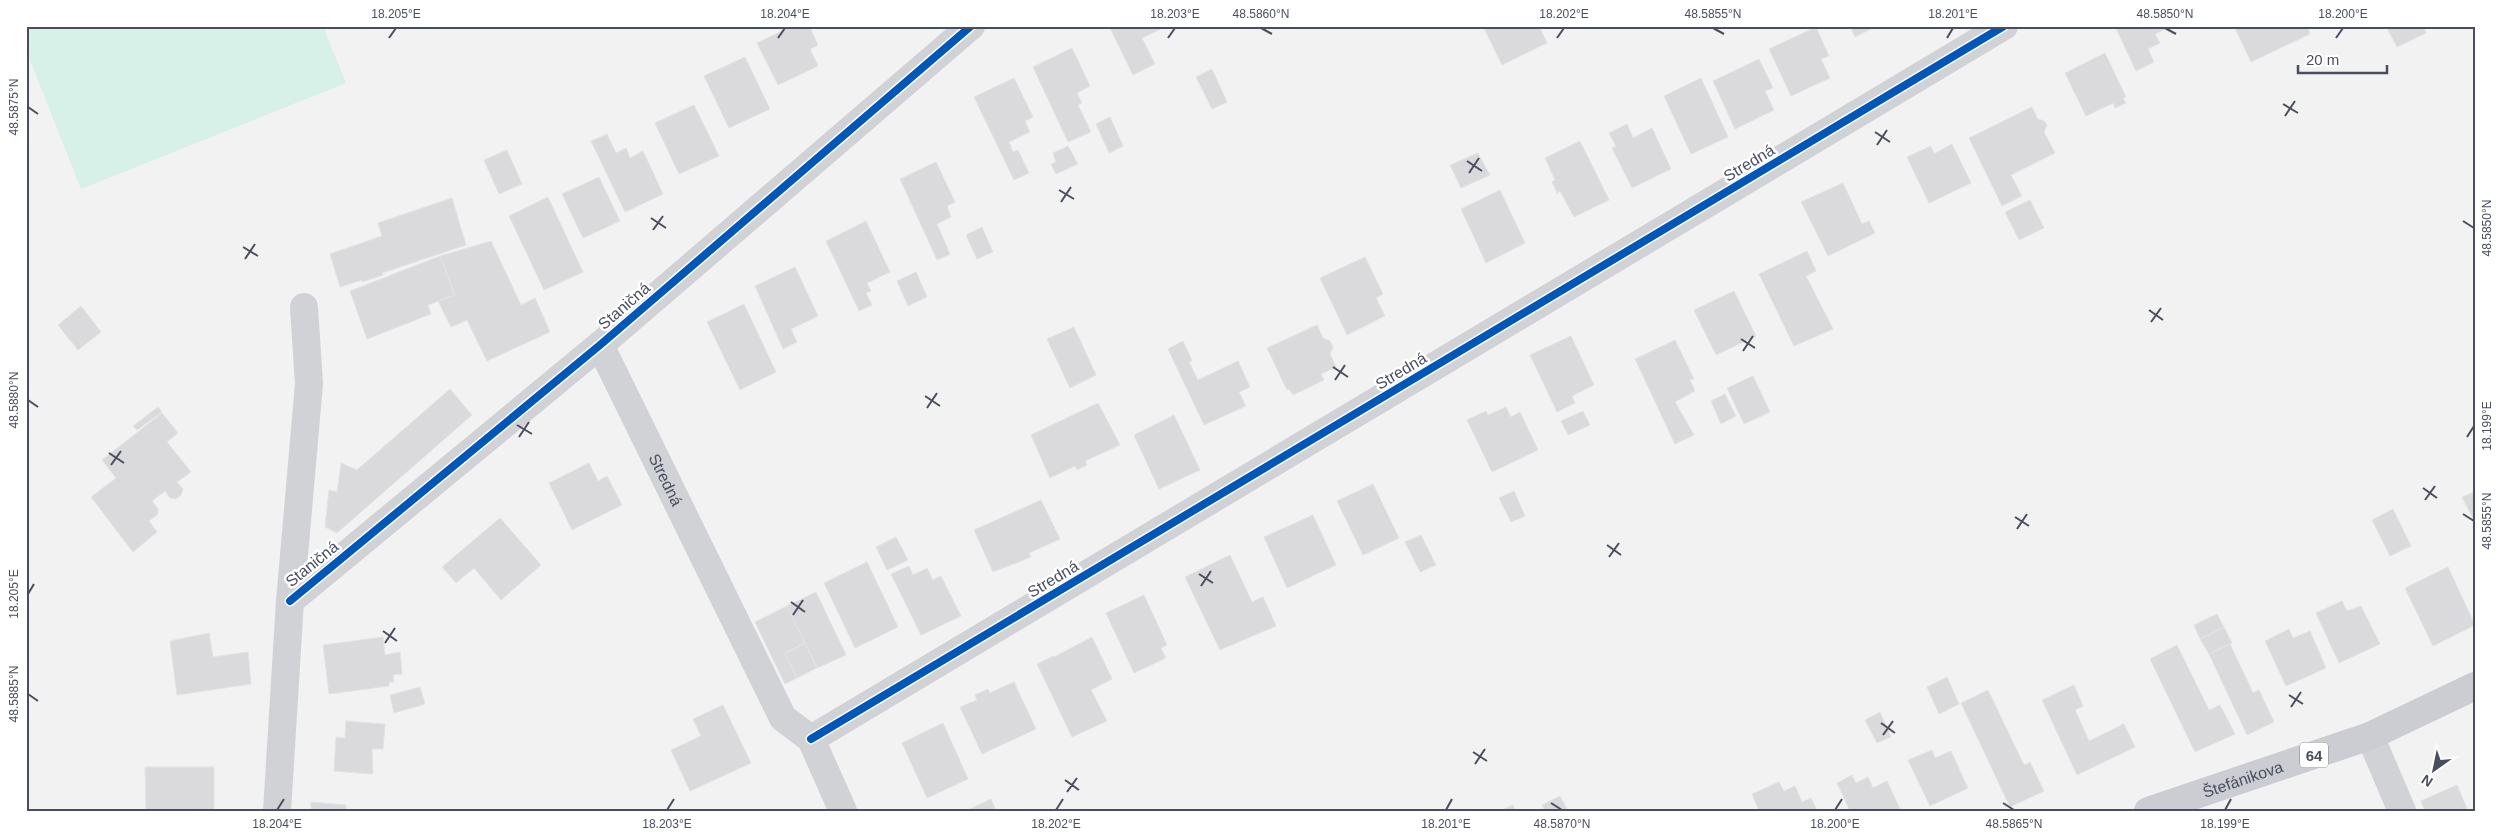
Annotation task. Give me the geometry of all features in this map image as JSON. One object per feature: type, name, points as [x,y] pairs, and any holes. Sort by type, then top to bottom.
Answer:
[{"type":"main road","name":"Štefánikova","points":[[2148,811],[2370,736],[2475,686]]},
{"type":"street","name":"Staničná","points":[[290,601],[600,345],[971,26]]},
{"type":"street","name":"Stredná","points":[[811,739],[2004,26]]},
{"type":"street","name":"Staničná","points":[[277,811],[290,601],[309,384],[304,307]]},
{"type":"street","name":"Stredná","points":[[600,345],[783,718],[811,739],[843,811]]},
{"type":"street","points":[[2370,736],[2402,811]]},
{"type":"green space","points":[[26,26],[323,26],[346,83],[81,189],[26,50]]},
{"type":"building","points":[[792,26],[809,26],[818,45],[810,49],[818,66],[778,85],[757,43]]},
{"type":"building","points":[[1109,26],[1167,26],[1142,38],[1155,64],[1133,75]]},
{"type":"building","points":[[1483,26],[1539,26],[1547,43],[1502,65]]},
{"type":"building","points":[[1850,26],[1877,26],[1855,37]]},
{"type":"building","points":[[2115,26],[2166,26],[2167,28],[2155,34],[2160,43],[2148,49],[2154,62],[2136,71]]},
{"type":"building","points":[[2234,26],[2307,26],[2310,34],[2251,62]]},
{"type":"building","points":[[2386,26],[2423,26],[2426,33],[2397,47]]},
{"type":"building","points":[[1816,27],[1829,56],[1821,59],[1830,78],[1791,96],[1769,49]]},
{"type":"building","points":[[1072,48],[1090,86],[1077,93],[1082,103],[1078,105],[1091,132],[1068,142],[1033,67]]},
{"type":"building","points":[[2105,53],[2126,97],[2123,98],[2126,103],[2115,108],[2113,103],[2086,116],[2065,73]]},
{"type":"building","points":[[745,57],[770,109],[729,128],[704,76]]},
{"type":"building","points":[[1759,59],[1773,88],[1765,91],[1774,110],[1735,129],[1713,81]]},
{"type":"building","points":[[1212,69],[1227,102],[1212,109],[1196,77]]},
{"type":"building","points":[[1014,78],[1033,117],[1025,121],[1030,132],[1009,142],[1013,152],[1018,150],[1029,173],[1014,180],[974,97]]},
{"type":"building","points":[[1701,78],[1728,137],[1691,154],[1664,96]]},
{"type":"building","points":[[694,105],[719,156],[679,174],[655,123]]},
{"type":"building","points":[[2032,107],[2038,119],[2044,121],[2047,125],[2044,132],[2055,153],[2011,175],[2022,196],[2002,206],[1969,138]]},
{"type":"building","points":[[1110,117],[1123,146],[1109,153],[1096,124]]},
{"type":"building","points":[[1627,124],[1633,138],[1652,128],[1671,169],[1632,188],[1612,148],[1616,146],[1609,133]]},
{"type":"building","points":[[607,134],[616,153],[626,148],[630,158],[643,151],[663,194],[625,212],[591,141]]},
{"type":"building","points":[[1580,141],[1609,200],[1574,217],[1560,191],[1557,193],[1552,182],[1555,180],[1545,158]]},
{"type":"building","points":[[1952,144],[1971,183],[1929,203],[1907,157],[1931,146],[1934,154]]},
{"type":"building","points":[[1068,146],[1078,164],[1056,174],[1051,164],[1056,162],[1053,153]]},
{"type":"building","points":[[507,150],[522,184],[499,194],[484,160]]},
{"type":"building","points":[[1478,153],[1490,175],[1461,188],[1450,165]]},
{"type":"building","points":[[936,162],[955,202],[947,206],[951,217],[937,224],[950,254],[937,260],[900,179]]},
{"type":"building","points":[[599,177],[620,221],[583,238],[562,194]]},
{"type":"building","points":[[1843,183],[1862,224],[1869,221],[1875,233],[1828,256],[1801,202]]},
{"type":"building","points":[[1500,190],[1525,243],[1486,263],[1461,209]]},
{"type":"building","points":[[548,197],[583,272],[544,290],[509,216]]},
{"type":"building","points":[[452,198],[466,245],[382,273],[383,275],[362,282],[362,280],[340,287],[330,254],[382,236],[378,223]]},
{"type":"building","points":[[2030,200],[2044,228],[2019,240],[2005,212]]},
{"type":"building","points":[[866,221],[890,272],[867,283],[871,291],[866,293],[872,305],[859,311],[826,241]]},
{"type":"building","points":[[982,227],[993,252],[977,259],[966,235]]},
{"type":"building","points":[[491,241],[521,305],[535,298],[550,332],[487,361],[467,320],[451,327],[438,301],[455,295],[440,256]]},
{"type":"building","points":[[1807,251],[1816,271],[1806,276],[1833,329],[1794,346],[1759,274]]},
{"type":"building","points":[[440,256],[455,295],[428,305],[431,314],[367,339],[350,291]]},
{"type":"building","points":[[1365,257],[1383,294],[1376,298],[1385,316],[1347,335],[1320,278]]},
{"type":"building","points":[[795,267],[818,316],[791,329],[797,342],[783,349],[755,286]]},
{"type":"building","points":[[916,272],[927,297],[908,306],[897,281]]},
{"type":"building","points":[[1734,291],[1756,336],[1716,355],[1694,310]]},
{"type":"building","points":[[744,304],[776,372],[740,390],[707,322]]},
{"type":"building","points":[[81,306],[101,332],[78,350],[58,325]]},
{"type":"building","points":[[1317,325],[1323,338],[1330,341],[1333,347],[1330,354],[1336,367],[1321,374],[1324,380],[1293,395],[1289,389],[1287,390],[1267,348]]},
{"type":"building","points":[[1074,327],[1096,375],[1070,388],[1047,339]]},
{"type":"building","points":[[1571,336],[1594,385],[1572,396],[1575,403],[1557,412],[1530,355]]},
{"type":"building","points":[[1675,340],[1694,379],[1690,380],[1695,391],[1675,402],[1694,435],[1675,444],[1635,359]]},
{"type":"building","points":[[1183,341],[1192,361],[1189,362],[1198,380],[1238,361],[1250,387],[1239,392],[1246,406],[1204,425],[1168,349]]},
{"type":"building","points":[[1753,376],[1770,412],[1744,424],[1727,388]]},
{"type":"building","points":[[450,389],[472,415],[337,533],[325,527],[329,490],[337,492],[341,463],[357,470]]},
{"type":"building","points":[[1725,394],[1736,416],[1721,424],[1711,401]]},
{"type":"building","points":[[1098,403],[1120,445],[1085,461],[1087,465],[1077,470],[1075,466],[1050,478],[1031,435]]},
{"type":"building","points":[[158,407],[162,412],[137,430],[133,426]]},
{"type":"building","points":[[1506,407],[1511,417],[1520,412],[1538,450],[1492,472],[1467,420],[1486,411],[1488,415]]},
{"type":"building","points":[[1583,411],[1590,425],[1568,435],[1561,421]]},
{"type":"building","points":[[162,413],[178,433],[167,442],[191,472],[177,482],[183,489],[181,495],[176,499],[170,498],[165,491],[152,501],[158,509],[158,514],[149,521],[157,532],[133,552],[91,497],[116,478],[102,460]]},
{"type":"building","points":[[1174,415],[1200,470],[1159,489],[1134,435]]},
{"type":"building","points":[[589,463],[598,481],[607,476],[622,505],[572,530],[549,483]]},
{"type":"building","points":[[1373,484],[1399,538],[1363,555],[1337,501]]},
{"type":"building","points":[[1514,491],[1525,516],[1511,522],[1499,498]]},
{"type":"building","points":[[2475,492],[2475,523],[2462,497]]},
{"type":"building","points":[[1041,500],[1060,539],[1029,553],[1031,557],[993,572],[974,530]]},
{"type":"building","points":[[2393,509],[2411,546],[2390,556],[2372,520]]},
{"type":"building","points":[[1313,515],[1336,565],[1287,588],[1264,537]]},
{"type":"building","points":[[500,518],[541,565],[501,600],[474,568],[456,583],[442,567]]},
{"type":"building","points":[[1421,535],[1436,565],[1420,572],[1405,542]]},
{"type":"building","points":[[896,537],[908,560],[887,570],[876,547]]},
{"type":"building","points":[[1230,555],[1252,602],[1263,597],[1276,626],[1220,650],[1185,577]]},
{"type":"building","points":[[867,562],[898,627],[855,648],[824,583]]},
{"type":"building","points":[[909,566],[913,575],[927,568],[933,580],[941,576],[961,616],[921,635],[891,574]]},
{"type":"building","points":[[2448,567],[2475,625],[2433,646],[2405,588]]},
{"type":"building","points":[[816,592],[846,655],[817,668],[787,606]]},
{"type":"building","points":[[1144,595],[1167,645],[1161,648],[1166,658],[1134,673],[1106,613]]},
{"type":"building","points":[[2342,601],[2347,611],[2361,606],[2380,644],[2339,663],[2316,613]]},
{"type":"building","points":[[787,606],[805,643],[785,653],[797,678],[785,684],[755,622]]},
{"type":"building","points":[[2217,614],[2224,627],[2200,639],[2194,625]]},
{"type":"building","points":[[2224,627],[2232,643],[2209,654],[2200,639]]},
{"type":"building","points":[[2289,629],[2293,638],[2310,631],[2326,668],[2286,686],[2265,641]]},
{"type":"building","points":[[209,633],[213,657],[248,652],[251,684],[177,695],[170,641]]},
{"type":"building","points":[[383,637],[385,655],[400,652],[402,674],[393,675],[394,682],[389,682],[389,686],[329,694],[323,645]]},
{"type":"building","points":[[1092,637],[1112,679],[1091,690],[1107,721],[1072,737],[1037,664]]},
{"type":"building","points":[[805,643],[817,668],[797,678],[785,653]]},
{"type":"building","points":[[2230,644],[2253,693],[2259,690],[2274,722],[2247,735],[2209,654]]},
{"type":"building","points":[[2177,645],[2209,710],[2220,705],[2235,734],[2195,752],[2150,659]]},
{"type":"building","points":[[1947,677],[1959,704],[1939,714],[1927,687]]},
{"type":"building","points":[[1014,682],[1036,729],[982,754],[960,707],[977,700],[975,695],[988,689],[990,693]]},
{"type":"building","points":[[2074,685],[2083,706],[2075,710],[2089,741],[2124,724],[2135,747],[2077,775],[2042,700]]},
{"type":"building","points":[[420,687],[425,704],[394,713],[390,695]]},
{"type":"building","points":[[1988,690],[2024,765],[2030,762],[2044,791],[2010,807],[1961,703]]},
{"type":"building","points":[[723,705],[751,763],[690,791],[671,750],[701,736],[693,719]]},
{"type":"building","points":[[1880,712],[1891,737],[1877,743],[1865,720]]},
{"type":"building","points":[[346,721],[385,724],[383,749],[372,749],[373,774],[334,771],[336,737],[345,738]]},
{"type":"building","points":[[943,723],[968,779],[927,798],[902,743]]},
{"type":"building","points":[[1932,750],[1935,758],[1951,751],[1968,788],[1930,806],[1908,760]]},
{"type":"building","points":[[145,767],[214,767],[214,811],[146,811]]},
{"type":"building","points":[[1852,775],[1856,783],[1868,777],[1873,788],[1887,781],[1901,811],[1850,811],[1837,783]]},
{"type":"building","points":[[1779,782],[1784,791],[1795,786],[1802,802],[1811,798],[1817,811],[1759,811],[1752,794]]},
{"type":"building","points":[[2457,785],[2468,811],[2425,811],[2421,801]]},
{"type":"building","points":[[1560,796],[1568,811],[1545,811],[1542,805]]},
{"type":"building","points":[[991,799],[996,811],[966,811]]},
{"type":"building","points":[[311,802],[346,805],[346,810],[351,811],[311,811]]},
{"type":"building","points":[[1513,805],[1516,811],[1500,811]]},
{"type":"cycle path","points":[[290,601],[600,345],[971,26]]},
{"type":"cycle path","points":[[811,739],[2004,26]]}]
